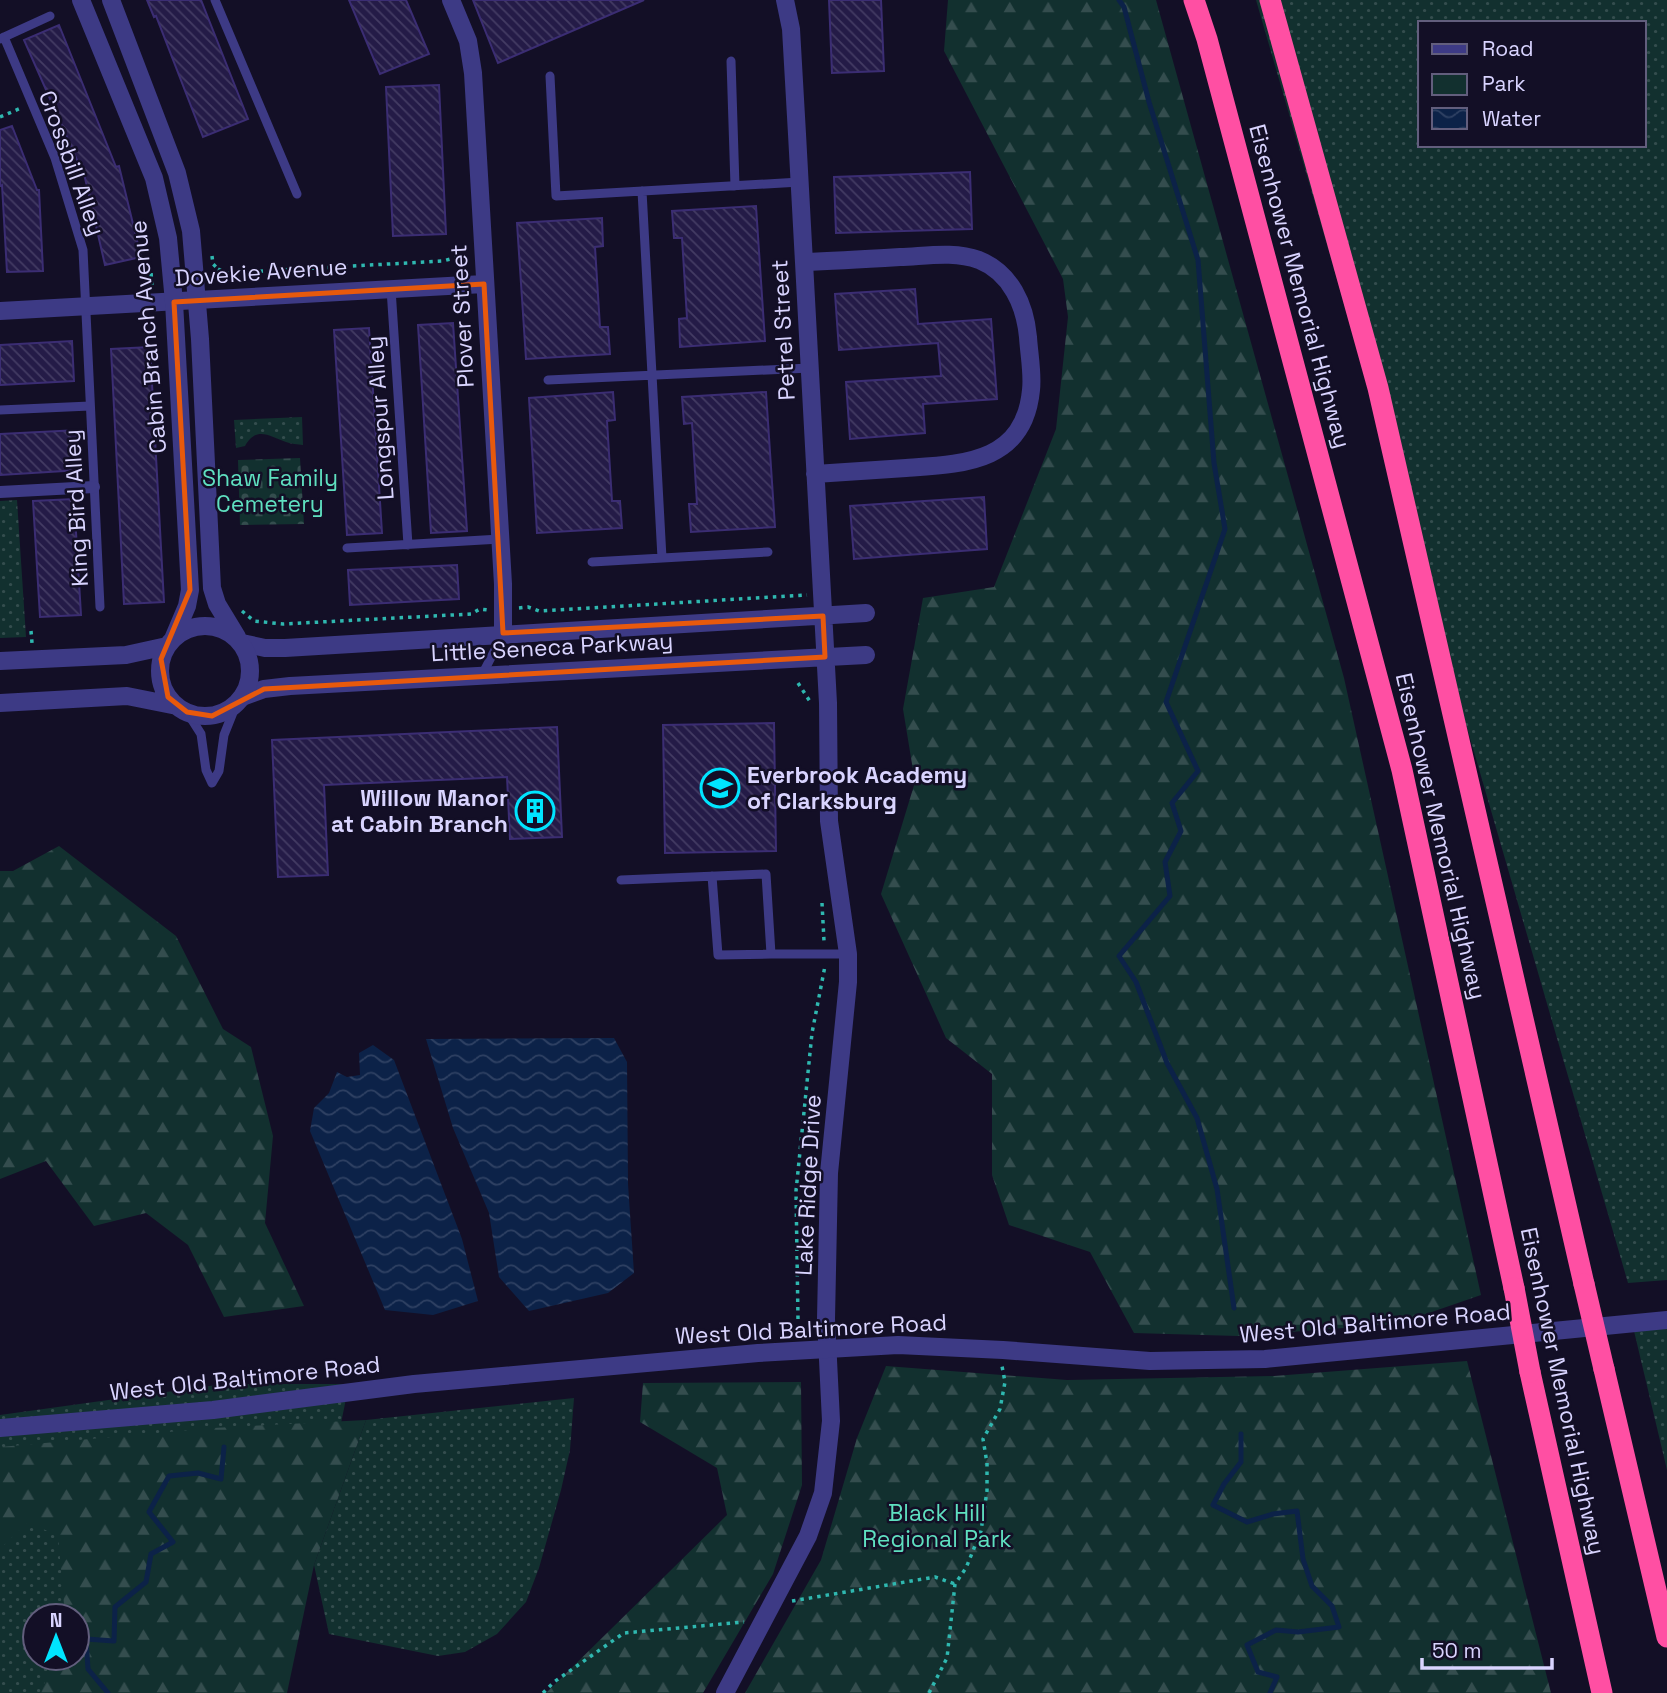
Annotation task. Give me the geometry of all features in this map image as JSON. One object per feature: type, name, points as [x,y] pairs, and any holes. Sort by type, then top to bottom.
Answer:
[{"type":"highway","name":"Eisenhower Memorial Highway","points":[[1194,0],[1211,52],[1402,770],[1530,1372],[1602,1693]]},
{"type":"highway","name":"Eisenhower Memorial Highway","points":[[1270,0],[1378,388],[1667,1637]]},
{"type":"street","name":"Cabin Branch Avenue","points":[[81,0],[154,178],[168,238],[190,590],[187,606],[170,643]]},
{"type":"street","name":"Cabin Branch Avenue","points":[[111,0],[177,173],[191,231],[198,300],[212,589],[217,604],[239,640]]},
{"type":"street","name":"Plover Street","points":[[451,0],[468,41],[473,73],[503,634]]},
{"type":"street","name":"Petrel Street","points":[[785,0],[791,29],[825,657]]},
{"type":"street","points":[[804,262],[955,254],[980,260],[995,268],[1010,283],[1020,301],[1027,324],[1031,389],[1027,411],[1017,432],[1003,447],[982,459],[958,464],[816,474]]},
{"type":"street","name":"Dovekie Avenue","points":[[0,311],[484,284]]},
{"type":"street","points":[[0,492],[94,487]]},
{"type":"street","name":"Little Seneca Parkway","points":[[239,640],[265,648],[285,648],[866,613]]},
{"type":"street","points":[[0,703],[127,696],[182,709],[199,716],[225,712],[239,701],[249,685],[251,670],[249,656],[239,640],[218,627],[197,626],[184,630],[170,643],[161,659],[162,685],[168,697],[182,709]]},
{"type":"street","points":[[0,661],[126,654],[170,643]]},
{"type":"street","name":"Little Seneca Parkway","points":[[239,701],[264,689],[277,687],[866,655]]},
{"type":"street","name":"Lake Ridge Drive","points":[[725,1693],[808,1536],[823,1493],[831,1421],[828,1349],[829,1173],[848,954],[829,821],[825,657]]},
{"type":"street","name":"West Old Baltimore Road","points":[[0,1428],[214,1410],[494,1376],[828,1349],[898,1345],[1150,1361],[1265,1359],[1667,1320]]},
{"type":"lane","points":[[215,0],[297,194]]},
{"type":"lane","name":"Crossbill Alley","points":[[50,16],[2,38],[54,158],[83,250],[84,306]]},
{"type":"lane","points":[[732,61],[735,186]]},
{"type":"lane","points":[[550,76],[556,196],[800,182]]},
{"type":"lane","points":[[642,191],[662,558]]},
{"type":"lane","name":"Longspur Alley","points":[[391,289],[408,545]]},
{"type":"lane","name":"King Bird Alley","points":[[84,306],[100,607]]},
{"type":"lane","points":[[548,380],[810,368]]},
{"type":"lane","name":"King Bird Alley","points":[[0,410],[90,406]]},
{"type":"lane","points":[[347,548],[500,539]]},
{"type":"lane","points":[[592,562],[768,552]]},
{"type":"lane","points":[[482,675],[503,634]]},
{"type":"lane","points":[[182,709],[201,734],[206,770],[212,783],[219,771],[224,735],[239,701]]},
{"type":"lane","points":[[621,880],[766,874],[771,954]]},
{"type":"lane","points":[[712,876],[718,955],[848,954]]},
{"type":"path","points":[[0,117],[31,104]]},
{"type":"path","points":[[218,269],[226,273],[443,261],[458,257],[459,268]]},
{"type":"path","points":[[513,609],[528,607],[540,611],[822,594]]},
{"type":"path","points":[[234,603],[254,621],[267,624],[471,614],[480,609],[490,610]]},
{"type":"path","points":[[798,683],[811,703]]},
{"type":"path","points":[[798,1319],[796,1191],[812,1033],[825,970],[821,898]]},
{"type":"path","points":[[929,1693],[947,1658],[955,1584],[966,1568],[981,1531],[987,1463],[983,1439],[1000,1409],[1004,1382],[1003,1350]]},
{"type":"path","points":[[543,1693],[554,1682],[624,1633],[744,1622],[769,1614],[793,1600],[935,1577],[955,1584]]},
{"type":"highlighted area","points":[[484,284],[503,633],[823,616],[825,657],[264,689],[212,716],[187,712],[168,697],[161,659],[190,590],[174,302]]},
{"type":"green space","points":[[948,0],[1156,0],[1344,678],[1481,1295],[1397,1324],[1238,1336],[1134,1333],[1090,1252],[1009,1225],[992,1175],[992,1074],[946,1038],[881,894],[915,782],[903,709],[923,598],[994,587],[1056,429],[1068,317],[1063,279],[944,51]]},
{"type":"green space","points":[[1256,0],[1667,0],[1667,1280],[1628,1283]]},
{"type":"green space","points":[[302,417],[303,445],[259,434],[245,446],[236,448],[234,420]]},
{"type":"green space","name":"Shaw Family Cemetery","points":[[300,458],[304,524],[240,525],[238,460]]},
{"type":"green space","points":[[17,500],[26,637],[0,638],[0,501]]},
{"type":"green space","points":[[59,846],[176,936],[223,1029],[251,1047],[273,1136],[265,1223],[304,1306],[224,1317],[188,1245],[146,1213],[94,1226],[46,1161],[0,1179],[0,871],[13,871]]},
{"type":"green space","points":[[1667,1328],[1667,1470],[1634,1331]]},
{"type":"green space","name":"Black Hill Regional Park","points":[[1467,1361],[1551,1693],[745,1693],[821,1560],[857,1438],[886,1366],[1067,1380],[1274,1376]]},
{"type":"green space","points":[[801,1382],[802,1485],[773,1574],[703,1693],[546,1693],[727,1515],[717,1468],[640,1422],[643,1383]]},
{"type":"green space","points":[[224,1384],[349,1384],[286,1693],[0,1693],[0,1415]]},
{"type":"green space","points":[[574,1398],[570,1450],[539,1568],[526,1602],[497,1634],[465,1652],[438,1656],[329,1634],[314,1565],[366,1420]]},
{"type":"green space","points":[[366,1420],[314,1565],[287,1693],[41,1693],[48,1672],[91,1672],[91,1602],[64,1602],[58,1536],[28,1522],[0,1549],[0,1447],[213,1428]]},
{"type":"water","points":[[614,1038],[627,1062],[628,1184],[634,1273],[608,1293],[529,1311],[499,1277],[489,1213],[453,1128],[426,1039]]},
{"type":"water","points":[[373,1045],[394,1060],[462,1239],[478,1301],[433,1315],[385,1310],[310,1131],[314,1108],[329,1093],[337,1072],[347,1077],[360,1075],[359,1053]]},
{"type":"building","points":[[147,0],[201,0],[248,119],[203,137],[156,16],[154,17]]},
{"type":"building","points":[[349,0],[406,0],[429,54],[380,74]]},
{"type":"building","points":[[473,0],[644,0],[498,63]]},
{"type":"building","points":[[829,0],[881,0],[884,71],[832,73]]},
{"type":"building","points":[[59,25],[116,167],[119,166],[141,257],[105,265],[85,178],[24,40]]},
{"type":"building","points":[[439,85],[446,234],[393,236],[386,87]]},
{"type":"building","points":[[12,126],[39,190],[43,271],[7,272],[2,185],[0,186],[0,130]]},
{"type":"building","points":[[970,172],[972,229],[836,233],[834,177]]},
{"type":"building","points":[[756,206],[765,341],[680,347],[679,319],[687,318],[682,238],[674,238],[672,211]]},
{"type":"building","points":[[602,218],[603,246],[595,247],[600,327],[608,327],[610,354],[526,359],[517,223]]},
{"type":"building","points":[[915,289],[918,324],[991,319],[997,399],[923,404],[925,433],[850,439],[846,382],[941,376],[938,343],[839,350],[835,294]]},
{"type":"building","points":[[453,323],[467,531],[431,533],[418,325]]},
{"type":"building","points":[[369,328],[382,533],[347,535],[334,330]]},
{"type":"building","points":[[72,341],[74,381],[0,385],[0,345]]},
{"type":"building","points":[[150,347],[164,602],[124,604],[111,349]]},
{"type":"building","points":[[613,392],[615,420],[607,421],[612,501],[620,501],[622,528],[537,533],[529,398]]},
{"type":"building","points":[[766,392],[775,527],[691,532],[689,504],[697,504],[692,423],[684,424],[682,397]]},
{"type":"building","points":[[78,430],[80,470],[0,475],[0,434]]},
{"type":"building","points":[[984,497],[987,549],[854,559],[850,506]]},
{"type":"building","points":[[74,499],[81,615],[40,617],[33,501]]},
{"type":"building","points":[[457,565],[459,599],[350,605],[348,570]]},
{"type":"building","name":"Everbrook Academy of Clarksburg","points":[[774,723],[776,851],[665,853],[663,725]]},
{"type":"building","name":"Willow Manor at Cabin Branch","points":[[557,727],[562,837],[510,839],[507,777],[324,785],[328,875],[278,877],[272,740]]},
{"type":"waterway","points":[[1119,0],[1124,7],[1149,102],[1198,260],[1214,463],[1225,529],[1166,702],[1198,771],[1172,803],[1181,831],[1165,862],[1170,896],[1119,956],[1136,982],[1167,1063],[1197,1118],[1217,1189],[1234,1308]]},
{"type":"waterway","points":[[1241,1434],[1241,1462],[1224,1484],[1213,1505],[1247,1522],[1273,1514],[1297,1511],[1303,1559],[1312,1586],[1332,1606],[1339,1627],[1298,1632],[1276,1630],[1247,1645],[1258,1672],[1277,1677],[1270,1693]]},
{"type":"waterway","points":[[108,1693],[88,1669],[86,1639],[114,1641],[115,1607],[146,1582],[151,1554],[173,1542],[149,1512],[169,1476],[198,1473],[221,1479],[224,1447]]},
{"type":"place","name":"Everbrook Academy of Clarksburg","points":[[720,788]]},
{"type":"place","name":"Willow Manor at Cabin Branch","points":[[535,811]]}]
